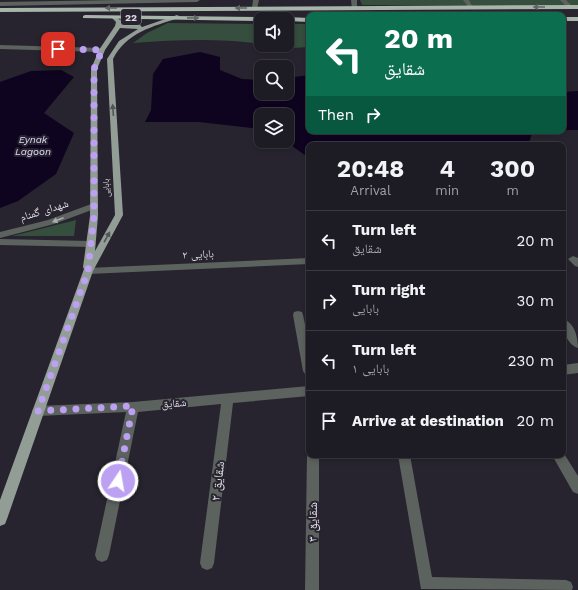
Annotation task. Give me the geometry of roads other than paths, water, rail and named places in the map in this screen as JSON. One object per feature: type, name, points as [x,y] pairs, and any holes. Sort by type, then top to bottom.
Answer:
[{"type":"highway","name":"22","points":[[0,10],[578,7]]},
{"type":"highway","points":[[411,8],[466,12]]},
{"type":"highway","points":[[490,12],[492,10],[504,8]]},
{"type":"highway","name":"22","points":[[0,17],[254,19]]},
{"type":"highway","points":[[566,19],[578,19]]},
{"type":"highway","points":[[294,20],[306,20]]},
{"type":"main road","points":[[114,17],[119,22],[118,26],[139,26],[141,29]]},
{"type":"main road","name":"بابایی","points":[[1,511],[88,271],[119,215],[110,59],[120,42],[141,29],[177,18]]},
{"type":"main road","name":"بابایی","points":[[88,271],[94,206],[94,69],[102,50],[118,26]]},
{"type":"street","points":[[0,4],[198,0]]},
{"type":"street","points":[[255,8],[256,0]]},
{"type":"street","points":[[354,0],[355,9]]},
{"type":"street","points":[[466,0],[471,7]]},
{"type":"street","points":[[563,0],[570,7]]},
{"type":"street","points":[[0,47],[102,50]]},
{"type":"street","name":"شهدای گمنام","points":[[0,236],[51,222],[94,206]]},
{"type":"street","points":[[0,242],[91,244]]},
{"type":"street","name":"بابایی ۲","points":[[88,271],[306,261]]},
{"type":"street","points":[[298,315],[306,356]]},
{"type":"street","points":[[566,327],[578,344]]},
{"type":"street","points":[[566,370],[578,368]]},
{"type":"street","name":"شقایق","points":[[38,411],[133,406],[306,391]]},
{"type":"street","name":"شقایق ۲","points":[[207,563],[228,399]]},
{"type":"street","points":[[102,555],[133,406]]},
{"type":"street","name":"شقایق ۳","points":[[312,590],[313,458]]},
{"type":"street","points":[[405,458],[426,584],[566,587]]},
{"type":"street","points":[[560,458],[578,488]]},
{"type":"water","points":[[200,52],[220,57],[220,70],[242,79],[254,80],[254,100],[294,100],[294,77],[306,75],[306,134],[532,134],[529,142],[306,142],[306,156],[294,147],[294,108],[254,108],[254,128],[199,122],[145,122],[151,110],[153,74],[163,59]]},
{"type":"water","name":"Eynak Lagoon","points":[[61,70],[74,77],[44,113],[74,133],[56,174],[18,201],[0,208],[0,82],[31,71]]},
{"type":"water","points":[[578,91],[578,130],[566,130],[566,92]]}]
